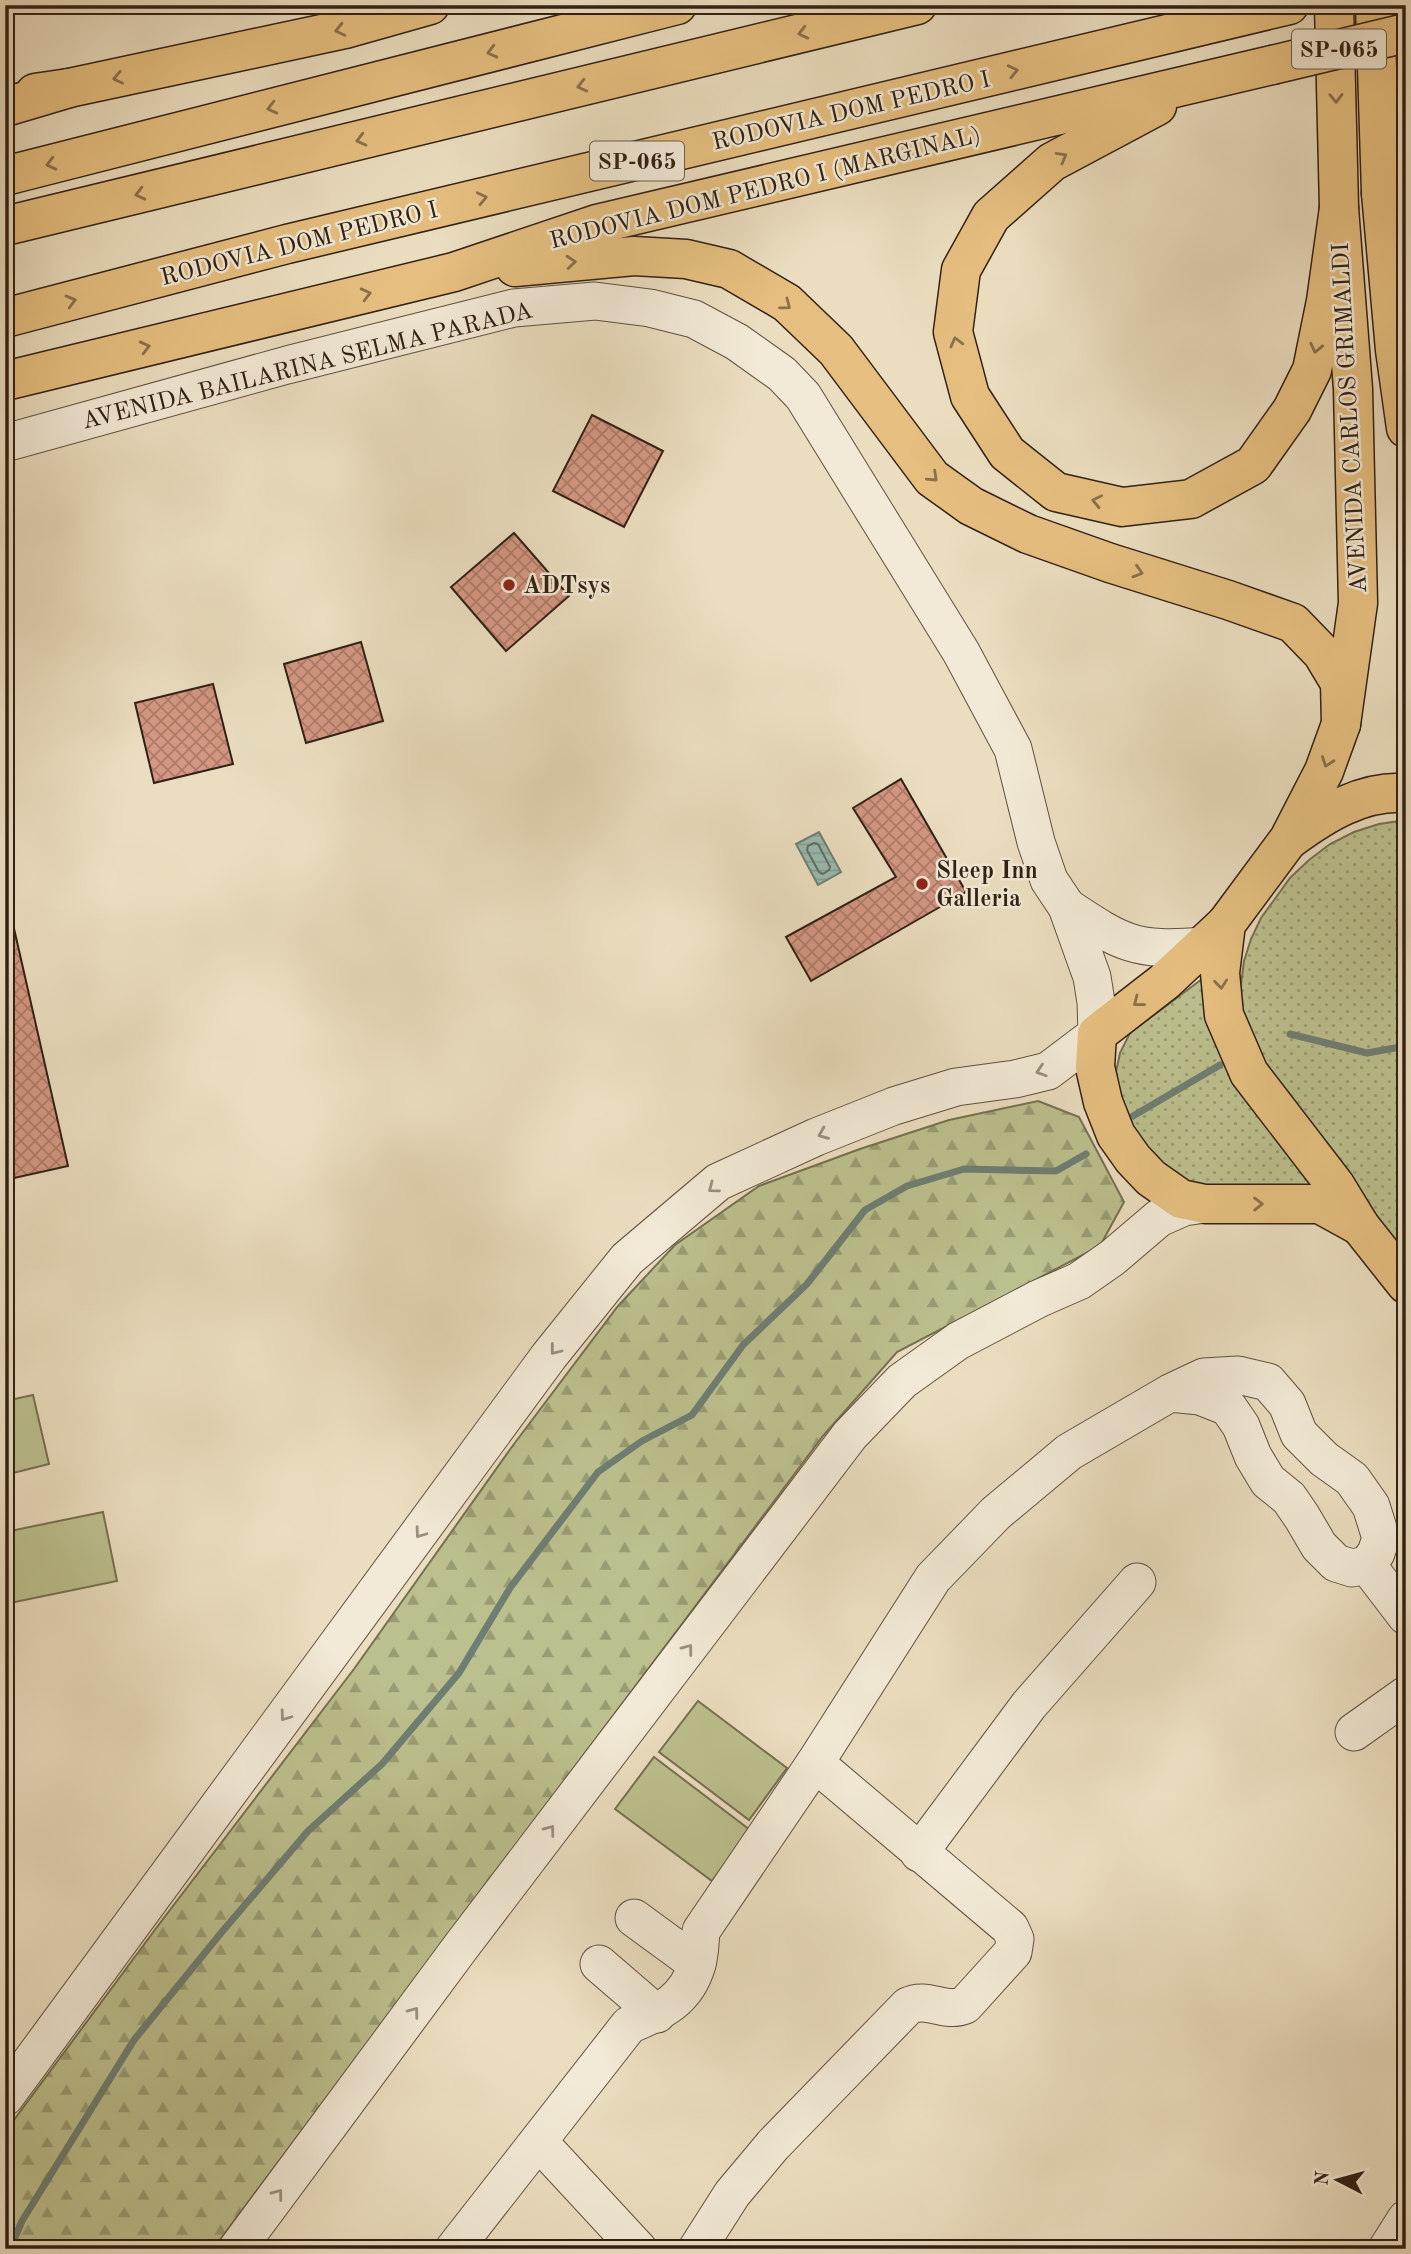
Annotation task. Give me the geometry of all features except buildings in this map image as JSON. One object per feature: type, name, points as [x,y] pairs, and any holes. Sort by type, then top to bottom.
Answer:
[{"type":"main road","points":[[5,97],[69,88],[345,29],[430,5]]},
{"type":"main road","points":[[5,176],[677,5]]},
{"type":"main road","points":[[5,226],[917,5]]},
{"type":"main road","name":"AVENIDA CARLOS GRIMALDI","points":[[1334,5],[1339,208],[1353,389],[1358,603],[1341,724],[1324,771],[1289,839],[1214,935],[1164,982],[1097,1034],[1095,1067],[1103,1102],[1116,1135],[1151,1178],[1181,1199],[1205,1204],[1320,1204],[1360,1226]]},
{"type":"main road","name":"AVENIDA CARLOS GRIMALDI","points":[[1375,5],[1381,193],[1395,350],[1406,428]]},
{"type":"main road","name":"RODOVIA DOM PEDRO I","points":[[5,318],[287,244],[1280,8]]},
{"type":"main road","name":"RODOVIA DOM PEDRO I (MARGINAL)","points":[[5,381],[454,272],[597,224],[1406,33]]},
{"type":"main road","points":[[1204,81],[1052,162],[991,216],[961,270],[953,332],[970,396],[1007,453],[1056,492],[1122,507],[1191,499],[1253,466],[1292,410],[1312,370],[1326,301],[1339,208]]},
{"type":"main road","points":[[5,107],[69,88]]},
{"type":"main road","points":[[1381,193],[1406,255]]},
{"type":"main road","points":[[454,272],[634,256],[686,259],[729,269],[787,303],[836,350],[932,478],[971,506],[1040,538],[1110,564],[1228,600],[1293,624],[1322,653],[1340,683],[1341,724]]},
{"type":"main road","points":[[1289,839],[1322,815],[1346,804],[1369,797],[1406,793]]},
{"type":"main road","name":"AVENIDA CARLOS GRIMALDI","points":[[1214,935],[1224,1015],[1249,1073],[1335,1185],[1360,1226],[1406,1284]]},
{"type":"street","name":"AVENIDA BAILARINA SELMA PARADA","points":[[5,443],[287,365],[514,308],[595,301],[650,308],[694,320],[737,342],[782,374],[803,396],[961,652],[1013,749],[1036,842],[1049,880],[1066,907],[1092,977],[1097,1002],[1097,1034]]},
{"type":"street","name":"AVENIDA BAILARINA SELMA PARADA","points":[[1066,907],[1109,935],[1143,947],[1214,935]]},
{"type":"street","points":[[5,2097],[549,1356],[627,1259],[718,1182],[816,1137],[894,1106],[956,1087],[1015,1079],[1048,1071],[1097,1034]]},
{"type":"street","points":[[237,2249],[460,1948],[850,1435],[902,1381],[958,1341],[1079,1281],[1112,1258],[1159,1218],[1184,1208],[1205,1204]]},
{"type":"street","points":[[454,2249],[629,2025],[657,2014],[684,1993],[697,1964],[701,1931],[815,1763],[933,1578],[996,1513],[1069,1452],[1170,1393],[1204,1377],[1237,1375],[1268,1382],[1287,1404],[1299,1434],[1324,1460],[1352,1479],[1371,1506],[1381,1538],[1376,1553],[1367,1565],[1352,1568],[1336,1563],[1319,1546],[1289,1498],[1268,1481],[1253,1457],[1241,1426],[1228,1407],[1200,1396],[1170,1393]]},
{"type":"street","points":[[1367,1565],[1406,1616]]},
{"type":"street","points":[[919,1853],[1029,1705],[1137,1581]]},
{"type":"street","points":[[1354,1732],[1406,1695]]},
{"type":"street","points":[[697,2249],[732,2194],[773,2145],[908,2006],[917,2001],[956,2009],[964,2006],[1013,1952],[1015,1939],[1010,1928],[815,1763]]},
{"type":"street","points":[[634,1918],[697,1964]]},
{"type":"street","points":[[599,1964],[657,2014]]},
{"type":"street","points":[[539,2142],[638,2249]]},
{"type":"street","points":[[1387,2249],[1406,2219]]},
{"type":"green space","points":[[1406,820],[1406,1254],[1259,1066],[1241,1005],[1241,984],[1251,939],[1261,918],[1290,878],[1330,844],[1354,832],[1379,824]]},
{"type":"green space","points":[[1210,973],[1331,1197],[1197,1186],[1170,1172],[1134,1138],[1115,1076],[1120,1053],[1130,1033]]},
{"type":"green space","points":[[1038,1101],[1079,1117],[1124,1202],[1100,1246],[897,1352],[823,1436],[213,2249],[5,2249],[5,2132],[354,1669],[511,1448],[618,1306],[675,1245],[759,1186],[949,1120]]},
{"type":"green space","points":[[33,1395],[49,1464],[5,1475],[5,1401]]},
{"type":"green space","points":[[103,1512],[117,1581],[5,1604],[5,1532]]},
{"type":"green space","points":[[698,1701],[787,1768],[749,1820],[659,1752]]},
{"type":"green space","points":[[654,1757],[750,1830],[712,1881],[615,1809]]},
{"type":"water","points":[[819,832],[841,872],[818,885],[796,844]]},
{"type":"waterway","points":[[1290,1034],[1367,1053],[1406,1046]]},
{"type":"waterway","points":[[1133,1116],[1220,1065]]},
{"type":"waterway","points":[[10,2249],[22,2221],[134,2040],[308,1831],[382,1764],[459,1673],[510,1588],[598,1472],[642,1441],[692,1415],[743,1345],[807,1284],[865,1210],[907,1186],[964,1169],[1056,1171],[1086,1154]]},
{"type":"place","name":"ADTsys","points":[[509,585]]},
{"type":"place","name":"Sleep Inn Galleria","points":[[922,884]]}]
